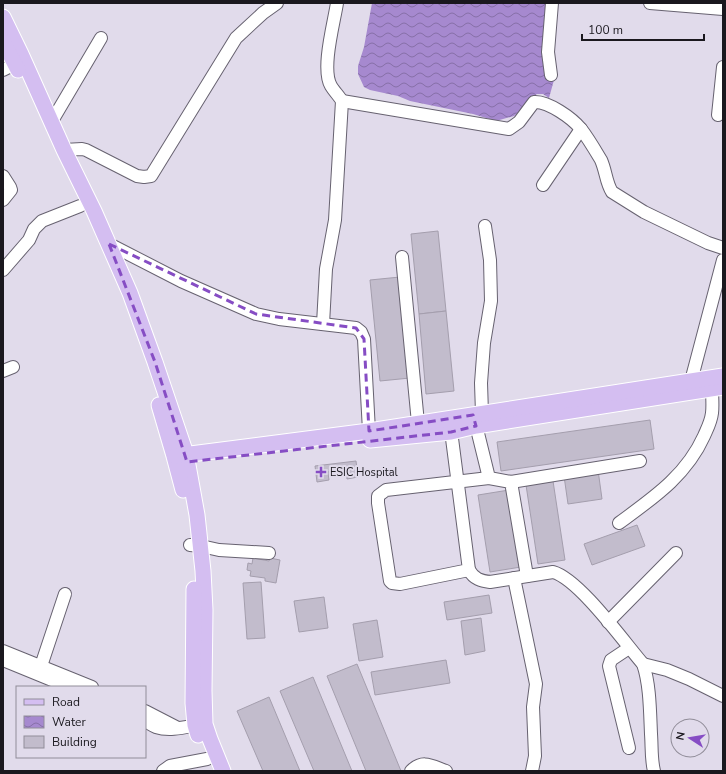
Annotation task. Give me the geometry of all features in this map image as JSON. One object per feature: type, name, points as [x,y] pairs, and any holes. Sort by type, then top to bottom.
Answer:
[{"type":"main road","points":[[3,17],[109,244],[130,293],[155,362],[181,459],[186,502],[195,545],[192,703],[200,725],[210,765]]},
{"type":"main road","points":[[3,41],[9,67],[80,206],[128,314],[181,459]]},
{"type":"main road","points":[[181,459],[349,442],[451,425],[477,418],[723,376]]},
{"type":"main road","points":[[477,418],[718,388]]},
{"type":"main road","points":[[181,459],[418,423],[451,425]]},
{"type":"main road","points":[[200,725],[210,739],[223,771]]},
{"type":"street","points":[[64,150],[82,148],[137,176],[151,176],[236,38],[277,3]]},
{"type":"street","points":[[323,324],[326,269],[335,220],[342,101],[330,85],[327,74],[328,56],[337,3]]},
{"type":"street","points":[[551,75],[548,52],[552,3]]},
{"type":"street","points":[[650,3],[723,8]]},
{"type":"street","points":[[52,121],[101,38]]},
{"type":"street","points":[[718,115],[723,67]]},
{"type":"street","points":[[342,101],[509,129],[519,122],[534,102],[540,101],[564,115],[581,129],[601,160],[612,192],[644,212],[708,243],[723,248]]},
{"type":"street","points":[[543,185],[581,129]]},
{"type":"street","points":[[3,176],[11,190],[8,196],[3,200]]},
{"type":"street","points":[[3,270],[29,240],[34,229],[42,221],[80,206]]},
{"type":"street","points":[[485,226],[490,260],[491,301],[484,343],[477,418],[488,478]]},
{"type":"street","points":[[109,244],[181,280],[256,314],[279,319],[356,328],[361,332],[364,338],[369,431]]},
{"type":"street","points":[[402,257],[418,423]]},
{"type":"street","points":[[691,381],[723,260]]},
{"type":"street","points":[[619,523],[649,501],[674,479],[694,456],[709,425],[718,388]]},
{"type":"street","points":[[451,425],[469,570],[473,576],[481,581],[490,582],[553,572],[560,574],[583,593],[642,664],[646,674],[654,771]]},
{"type":"street","points":[[469,570],[400,584],[392,583],[388,576],[378,496],[386,490],[488,478],[511,482],[640,461]]},
{"type":"street","points":[[511,482],[527,576]]},
{"type":"street","points":[[195,545],[219,550],[269,553]]},
{"type":"street","points":[[608,622],[676,553]]},
{"type":"street","points":[[514,578],[536,684],[533,706],[535,756],[532,771]]},
{"type":"street","points":[[41,666],[64,594]]},
{"type":"street","points":[[629,648],[611,660],[610,666],[629,748]]},
{"type":"street","points":[[3,651],[90,686]]},
{"type":"street","points":[[3,660],[67,686]]},
{"type":"street","points":[[642,664],[667,670],[723,696]]},
{"type":"street","points":[[146,712],[177,728]]},
{"type":"street","points":[[146,722],[157,727],[177,728],[200,725]]},
{"type":"street","points":[[411,771],[422,764],[429,764],[446,771]]},
{"type":"street","points":[[163,771],[170,766],[210,765]]},
{"type":"highlighted area","points":[[109,244],[256,314],[356,328],[364,339],[369,431],[473,415],[476,426],[451,432],[187,462],[155,362]]},
{"type":"water","points":[[372,3],[548,3],[543,48],[549,75],[554,80],[549,98],[543,94],[537,94],[529,99],[521,110],[514,116],[496,121],[473,114],[410,101],[398,96],[370,90],[364,87],[358,74],[358,66],[364,47]]},
{"type":"building","points":[[438,231],[446,311],[419,314],[411,234]]},
{"type":"building","points":[[400,277],[410,378],[380,381],[370,280]]},
{"type":"building","points":[[446,311],[454,391],[426,394],[419,314]]},
{"type":"building","points":[[650,420],[654,449],[501,471],[497,442]]},
{"type":"building","points":[[356,461],[358,477],[347,479],[346,469],[328,472],[329,480],[317,482],[315,466]]},
{"type":"building","points":[[598,470],[602,499],[568,504],[564,476]]},
{"type":"building","points":[[553,481],[565,560],[538,564],[526,485]]},
{"type":"building","points":[[509,490],[521,567],[490,572],[478,495]]},
{"type":"building","points":[[637,525],[645,546],[592,565],[584,544]]},
{"type":"building","points":[[253,558],[269,561],[270,558],[280,560],[276,583],[265,581],[265,578],[250,576],[251,571],[247,570],[248,563],[252,564]]},
{"type":"building","points":[[261,582],[265,638],[247,639],[243,583]]},
{"type":"building","points":[[489,595],[492,613],[447,620],[444,602]]},
{"type":"building","points":[[324,597],[328,628],[299,632],[294,601]]},
{"type":"building","points":[[481,618],[485,651],[465,655],[461,621]]},
{"type":"building","points":[[377,620],[383,657],[359,661],[353,624]]},
{"type":"building","points":[[446,660],[450,683],[375,695],[371,672]]},
{"type":"building","points":[[357,664],[401,771],[366,771],[327,676]]},
{"type":"building","points":[[313,677],[352,771],[314,771],[280,691]]},
{"type":"building","points":[[269,697],[300,771],[263,771],[237,711]]},
{"type":"place","name":"ESIC Hospital","points":[[321,472]]}]
